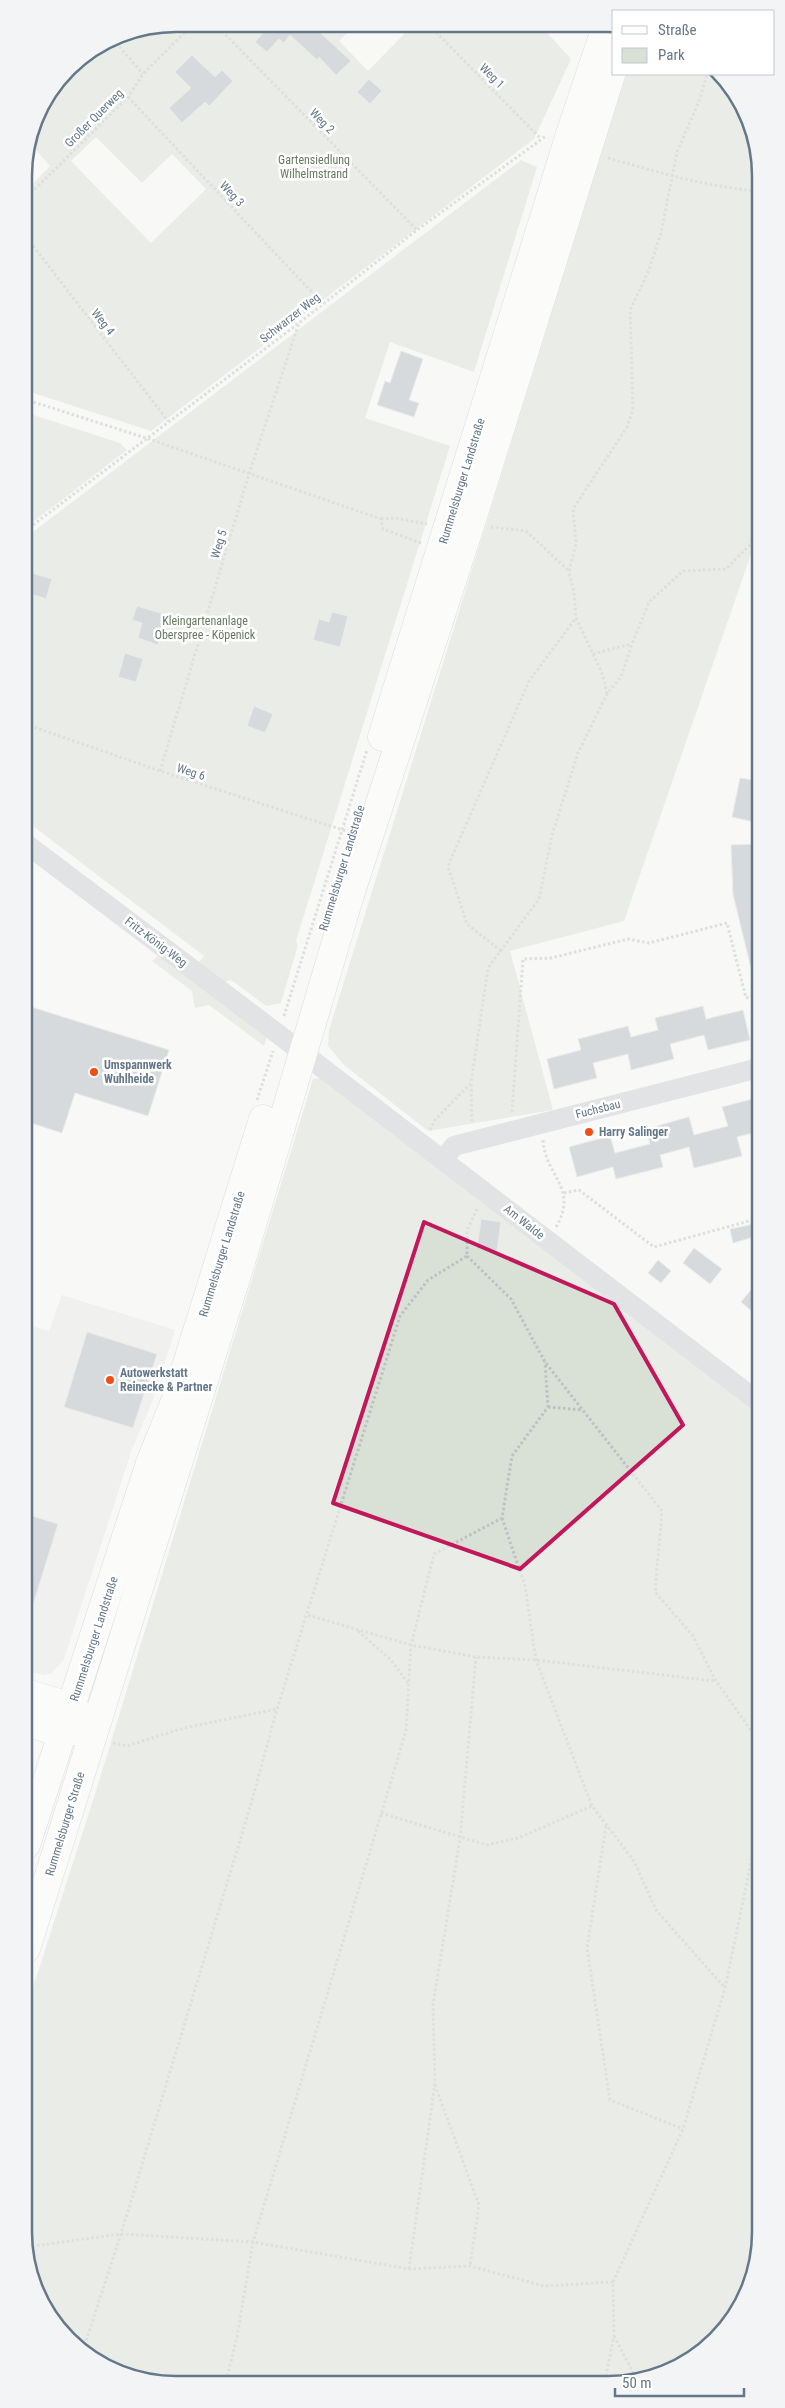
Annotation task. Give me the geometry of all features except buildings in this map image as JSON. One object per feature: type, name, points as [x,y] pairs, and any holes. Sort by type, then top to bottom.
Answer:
[{"type":"main road","name":"Rummelsburger Landstraße","points":[[72,1707],[150,1464],[176,1399],[295,1047],[349,898],[471,525],[579,141],[605,32]]},
{"type":"main road","name":"Rummelsburger Landstraße","points":[[101,1735],[238,1272],[295,1047],[352,834],[437,537],[579,141],[612,69]]},
{"type":"main road","points":[[32,1695],[72,1707],[101,1735]]},
{"type":"main road","points":[[32,1826],[72,1707]]},
{"type":"main road","points":[[32,1724],[62,1733],[101,1735]]},
{"type":"main road","name":"Rummelsburger Straße","points":[[32,1931],[101,1735]]},
{"type":"street","name":"Fritz-König-Weg","points":[[33,849],[295,1047]]},
{"type":"street","name":"Am Walde","points":[[295,1047],[752,1397]]},
{"type":"street","name":"Fuchsbau","points":[[443,1160],[454,1146],[752,1070]]},
{"type":"path","name":"Großer Querweg","points":[[33,191],[128,97],[143,74],[185,32]]},
{"type":"path","name":"Weg 2","points":[[223,32],[417,230]]},
{"type":"path","name":"Weg 1","points":[[436,32],[541,139]]},
{"type":"path","points":[[118,45],[143,74]]},
{"type":"path","points":[[607,694],[602,673],[576,618],[574,593],[569,572],[576,543],[572,509],[627,427],[633,410],[630,310],[652,261],[661,233],[674,176],[677,152],[700,99],[707,75]]},
{"type":"path","name":"Weg 3","points":[[128,97],[323,304]]},
{"type":"path","name":"Schwarzer Weg","points":[[33,525],[299,323],[417,230],[541,139],[552,133],[579,141]]},
{"type":"path","points":[[579,141],[674,176],[734,189],[752,190]]},
{"type":"path","name":"Weg 4","points":[[33,246],[168,421]]},
{"type":"path","name":"Weg 5","points":[[160,771],[249,474],[299,323]]},
{"type":"path","points":[[33,402],[146,438],[381,519],[395,518],[437,537]]},
{"type":"path","points":[[381,519],[383,529],[437,537]]},
{"type":"path","points":[[471,525],[526,531],[569,572]]},
{"type":"path","points":[[472,1126],[471,1083],[488,968],[538,899],[552,835],[578,753],[607,694],[621,676],[649,602],[683,571],[726,569],[750,545],[752,540]]},
{"type":"path","points":[[501,951],[467,924],[448,866],[529,681],[576,618]]},
{"type":"path","points":[[593,654],[632,644]]},
{"type":"path","name":"Weg 6","points":[[33,727],[352,834]]},
{"type":"path","points":[[512,1116],[523,960],[551,958],[628,939],[649,943],[727,923],[746,998],[752,996]]},
{"type":"path","points":[[287,1006],[292,989]]},
{"type":"path","points":[[429,1134],[435,1120],[471,1083]]},
{"type":"path","points":[[543,1132],[544,1153],[564,1193],[563,1214],[555,1228]]},
{"type":"path","points":[[564,1193],[579,1190],[654,1246],[752,1220]]},
{"type":"path","points":[[485,1193],[466,1230],[467,1256],[511,1299],[545,1362],[662,1511],[654,1592],[693,1636],[716,1681],[752,1732]]},
{"type":"path","points":[[85,2343],[121,2234],[251,1804],[277,1708],[308,1615],[400,1316],[428,1280],[467,1256]]},
{"type":"path","points":[[545,1362],[548,1406],[512,1456],[502,1518],[525,1586],[536,1660],[592,1806],[634,1861],[656,1910],[725,1988]]},
{"type":"path","points":[[548,1406],[583,1410]]},
{"type":"path","points":[[227,2376],[237,2337],[253,2242],[406,1731],[411,1645],[434,1554],[502,1518]]},
{"type":"path","points":[[308,1615],[411,1645],[476,1657],[536,1660],[716,1681]]},
{"type":"path","points":[[356,1629],[390,1659],[409,1685]]},
{"type":"path","points":[[409,2269],[435,2083],[434,2004],[460,1838],[476,1657]]},
{"type":"path","points":[[101,1735],[127,1746],[184,1728],[277,1708]]},
{"type":"path","points":[[381,1813],[487,1846],[518,1838],[592,1806]]},
{"type":"path","points":[[606,1826],[587,1948],[610,2100],[683,2129]]},
{"type":"path","points":[[606,2376],[614,2336],[613,2282],[683,2129],[725,1988],[752,1858]]},
{"type":"path","points":[[435,2083],[479,2205],[470,2266]]},
{"type":"path","points":[[34,2246],[121,2234],[253,2242],[409,2269],[470,2266],[544,2286],[613,2282]]},
{"type":"path","points":[[614,2336],[634,2373]]},
{"type":"highlighted area","points":[[424,1222],[614,1304],[683,1425],[520,1569],[333,1503]]},
{"type":"shaded area","points":[[62,1295],[175,1330],[153,1400],[132,1449],[64,1659],[52,1673],[44,1675],[32,1672],[32,1326],[49,1331]]},
{"type":"green space","name":"Gartensiedlung Wilhelmstrand","points":[[176,32],[348,32],[339,41],[368,71],[406,32],[546,32],[571,59],[534,139],[151,431],[33,393],[33,184],[50,166],[35,149],[43,121],[62,89],[82,68],[96,57],[121,43],[139,37]],"holes":[[[96,137],[142,183],[172,154],[206,189],[151,243],[71,161]]]},
{"type":"green space","points":[[626,75],[710,75],[728,96],[738,113],[745,130],[751,158],[752,551],[624,921],[510,951],[553,1110],[428,1131],[344,1065],[328,1046],[329,1030]]},
{"type":"green space","name":"Kleingartenanlage Oberspree - Köpenick","points":[[521,160],[537,167],[474,372],[390,342],[365,418],[450,446],[296,941],[298,945],[281,1003],[266,1006],[231,980],[224,982],[198,963],[204,956],[33,826],[33,532]]},
{"type":"green space","points":[[33,415],[120,443],[127,450],[33,522]]},
{"type":"green space","points":[[159,955],[267,1036],[264,1046],[209,1005],[195,1008],[192,991],[152,961]]},
{"type":"green space","points":[[322,1078],[752,1403],[752,2241],[750,2260],[738,2295],[728,2312],[703,2340],[672,2361],[637,2373],[608,2376],[176,2376],[148,2373],[113,2361],[96,2351],[75,2333],[62,2319],[47,2295],[35,2260],[32,2232],[32,1990],[97,1788],[313,1079]]},
{"type":"place","name":"Umspannwerk Wuhlheide","points":[[94,1072]]},
{"type":"place","name":"Harry Salinger","points":[[589,1132]]},
{"type":"place","name":"Autowerkstatt Reinecke & Partner","points":[[110,1380]]}]
